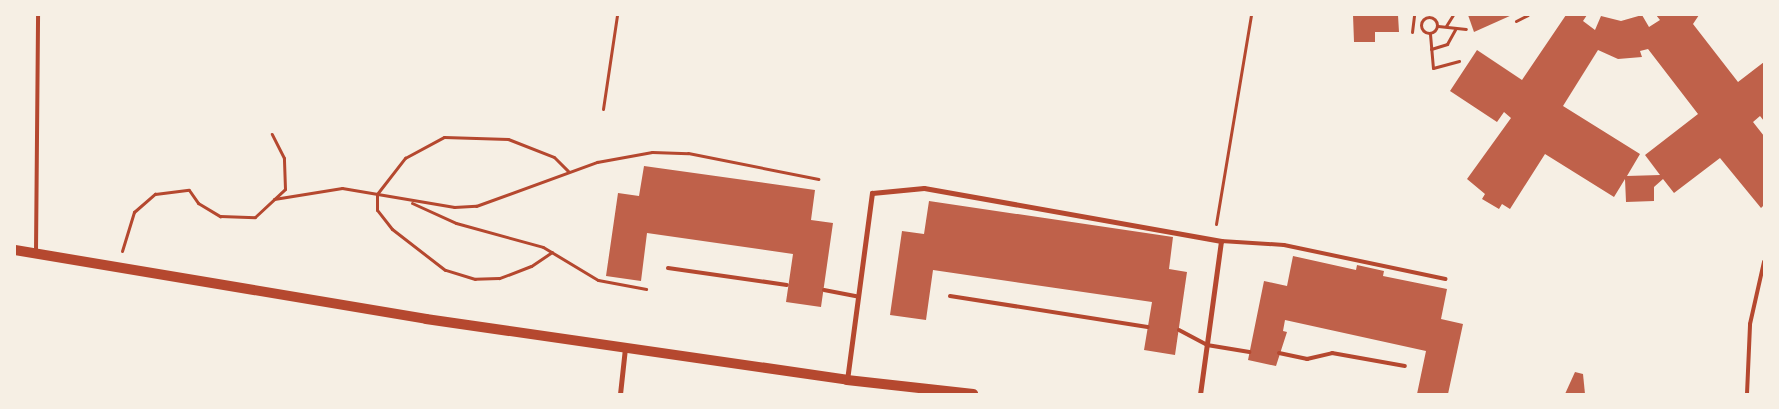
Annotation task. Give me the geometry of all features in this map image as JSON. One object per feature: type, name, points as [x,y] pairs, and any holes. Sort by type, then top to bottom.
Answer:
[{"type":"main road","points":[[15,250],[117,269],[625,348],[847,380],[973,394]]},
{"type":"street","points":[[847,380],[856,296],[872,193],[924,188],[1221,241],[1200,394]]},
{"type":"street","points":[[620,394],[625,348]]},
{"type":"lane","points":[[36,255],[38,15]]},
{"type":"lane","points":[[1221,241],[1284,245],[1445,279]]},
{"type":"lane","points":[[1747,394],[1750,324],[1764,262]]},
{"type":"lane","points":[[668,268],[787,285]]},
{"type":"lane","points":[[824,290],[856,296]]},
{"type":"lane","points":[[950,296],[1148,327]]},
{"type":"lane","points":[[1179,330],[1207,345],[1249,352]]},
{"type":"lane","points":[[1278,352],[1307,359],[1332,353],[1405,366]]},
{"type":"path","points":[[603,109],[617,15]]},
{"type":"path","points":[[1214,240],[1251,15]]},
{"type":"path","points":[[1412,32],[1414,15]]},
{"type":"path","points":[[1446,26],[1453,15]]},
{"type":"path","points":[[1516,21],[1528,15]]},
{"type":"path","points":[[1430,34],[1421,28],[1424,18],[1434,18],[1438,26]]},
{"type":"path","points":[[1459,61],[1433,68],[1430,34],[1438,26],[1466,29]]},
{"type":"path","points":[[1431,49],[1447,44],[1456,28]]},
{"type":"path","points":[[117,269],[134,212],[154,194],[189,190],[198,203],[220,216],[238,218],[255,216],[274,200],[285,189],[286,173],[284,158],[272,134]]},
{"type":"path","points":[[552,252],[531,266],[499,278],[475,279],[445,270],[392,229],[377,210],[377,194],[405,158],[444,137],[508,139],[554,157],[568,171]]},
{"type":"path","points":[[274,200],[342,188],[406,200],[476,206],[568,171],[652,152],[688,153],[818,180]]},
{"type":"path","points":[[406,200],[456,224],[497,232],[552,252],[598,280],[646,289]]},
{"type":"building","points":[[1353,15],[1398,15],[1399,32],[1375,32],[1375,42],[1354,42]]},
{"type":"building","points":[[1468,15],[1512,15],[1474,32]]},
{"type":"building","points":[[1566,15],[1587,15],[1583,21],[1595,30],[1601,16],[1621,21],[1642,15],[1649,27],[1660,20],[1656,15],[1699,15],[1693,24],[1738,82],[1764,62],[1764,121],[1760,116],[1753,122],[1764,136],[1764,205],[1761,208],[1720,158],[1674,193],[1663,179],[1654,187],[1654,201],[1626,202],[1625,179],[1614,197],[1545,154],[1510,209],[1502,204],[1499,209],[1482,199],[1485,194],[1467,179],[1511,118],[1504,112],[1497,122],[1450,91],[1477,50],[1522,80]],"holes":[[[1648,49],[1698,114],[1645,155],[1660,175],[1627,176],[1640,154],[1563,106],[1598,50],[1618,59],[1642,57],[1640,51]]]},
{"type":"building","points":[[644,166],[815,190],[811,220],[833,223],[821,307],[786,302],[793,254],[647,233],[641,281],[606,276],[618,193],[639,196]]},
{"type":"building","points":[[929,201],[1173,237],[1169,269],[1187,272],[1175,355],[1144,350],[1152,302],[933,270],[926,320],[890,315],[902,231],[924,234]]},
{"type":"building","points":[[1293,256],[1356,270],[1357,265],[1384,271],[1383,276],[1447,289],[1441,319],[1463,324],[1448,394],[1417,394],[1426,351],[1285,320],[1283,331],[1287,332],[1276,366],[1248,360],[1264,281],[1287,286]]},
{"type":"building","points":[[1575,372],[1583,374],[1585,394],[1565,394]]}]
